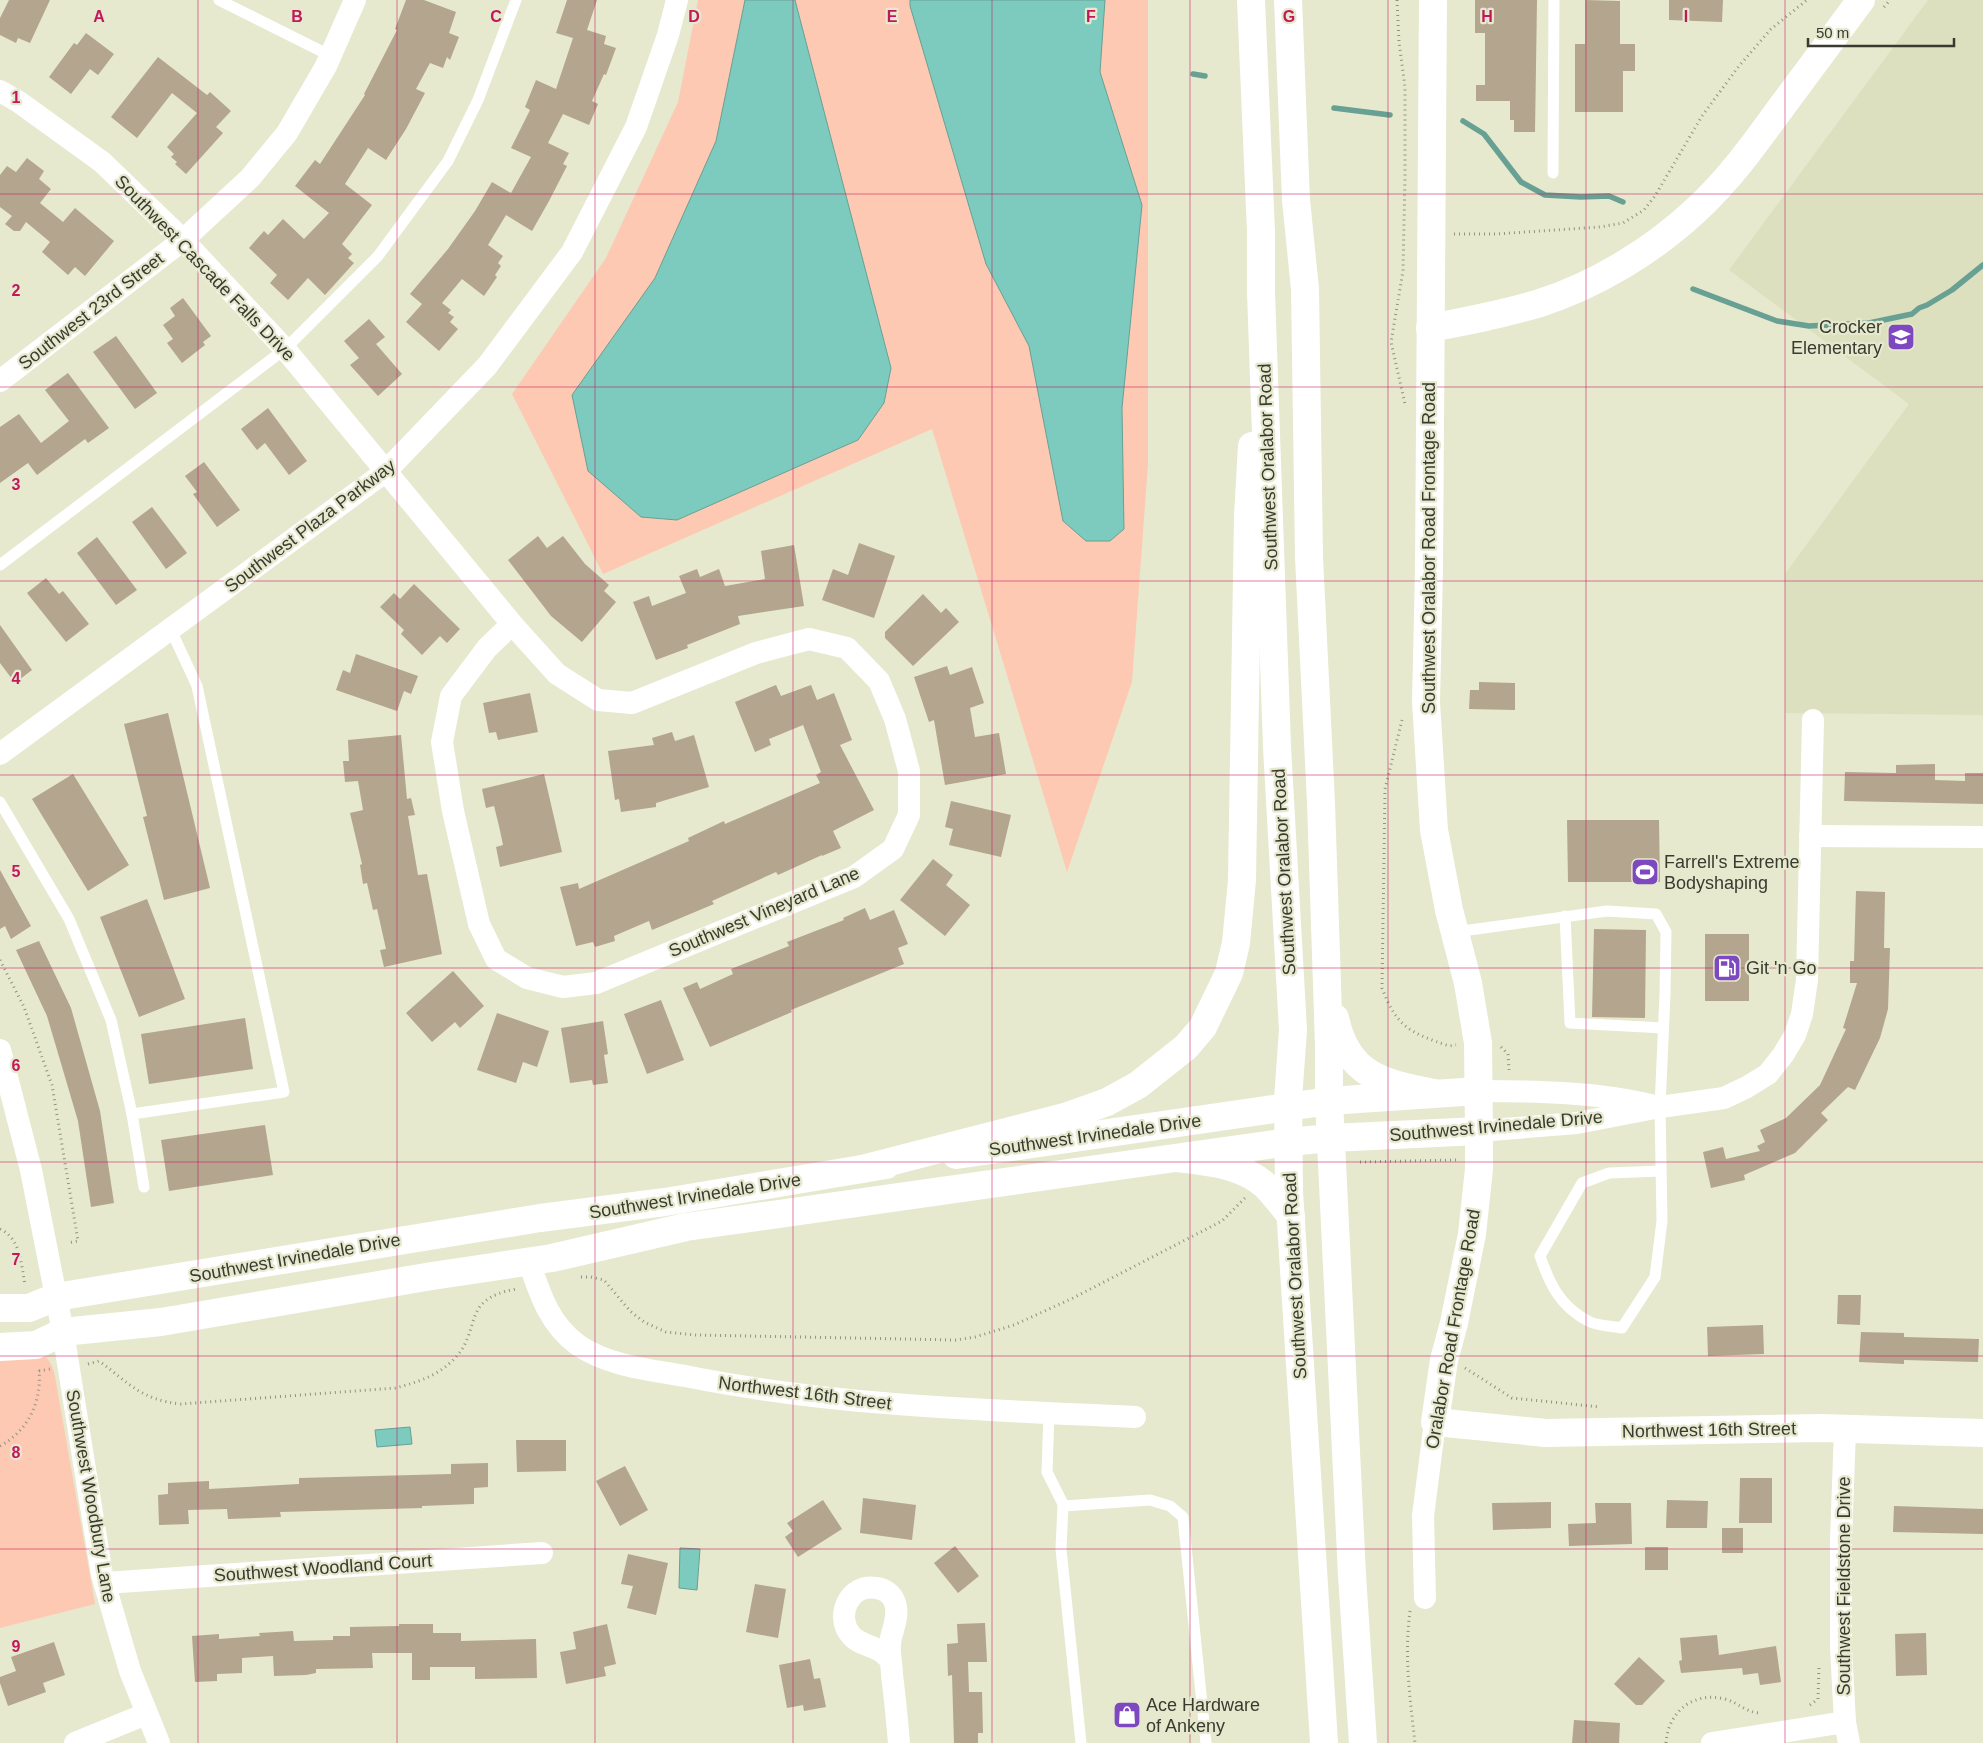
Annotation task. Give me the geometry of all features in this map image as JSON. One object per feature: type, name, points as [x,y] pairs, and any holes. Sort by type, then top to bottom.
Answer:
[{"type":"main road","name":"Southwest Oralabor Road","points":[[1251,0],[1261,232],[1261,292],[1277,757],[1293,1030],[1289,1107],[1291,1216],[1324,1743]]},
{"type":"main road","points":[[1288,0],[1296,200],[1305,289],[1309,557],[1327,983],[1329,1101],[1350,1536],[1363,1743]]},
{"type":"main road","name":"Southwest Oralabor Road Frontage Road","points":[[1433,0],[1429,568],[1426,702],[1434,830],[1449,910],[1468,983],[1478,1043],[1478,1090]]},
{"type":"main road","points":[[1430,328],[1497,315],[1541,303],[1598,278],[1660,240],[1695,212],[1726,180],[1861,0]]},
{"type":"main road","points":[[862,1168],[1068,1116],[1107,1102],[1138,1085],[1186,1047],[1203,1027],[1216,1003],[1229,973],[1236,943],[1242,880],[1248,516],[1261,292]]},
{"type":"main road","points":[[1327,983],[1338,1033],[1346,1050],[1355,1062],[1369,1074],[1387,1082],[1434,1094]]},
{"type":"main road","name":"Southwest Irvinedale Drive","points":[[0,1308],[29,1308],[56,1297],[540,1218],[666,1202],[780,1184],[862,1168],[1329,1101],[1478,1090]]},
{"type":"main road","name":"Oralabor Road Frontage Road","points":[[1435,1422],[1444,1360],[1454,1324],[1472,1234],[1480,1159],[1478,1090]]},
{"type":"main road","name":"Southwest Irvinedale Drive","points":[[0,1347],[36,1345],[63,1332],[161,1322],[432,1276],[533,1274],[552,1258],[686,1227],[1289,1142],[1331,1138],[1480,1131]]},
{"type":"main road","points":[[1178,1158],[1227,1165],[1254,1177],[1266,1187],[1291,1216]]},
{"type":"main road","name":"Northwest 16th Street","points":[[1435,1422],[1546,1433],[1845,1429],[1983,1433]]},
{"type":"street","name":"Southwest 23rd Street","points":[[0,381],[183,240],[250,178],[286,133],[331,56],[356,0]]},
{"type":"street","name":"Southwest Plaza Parkway","points":[[0,754],[385,472],[487,366],[572,252],[636,127],[668,36],[677,0]]},
{"type":"street","name":"Southwest Cascade Falls Drive","points":[[0,91],[19,102],[102,162],[183,240],[285,349],[385,472]]},
{"type":"street","name":"Southwest Vineyard Lane","points":[[385,472],[512,624],[557,674],[598,700],[632,703],[756,653],[809,639],[847,648],[879,681],[895,719],[909,771],[909,815],[893,849],[854,877],[596,982],[563,987],[526,978],[496,959],[479,924],[453,811],[442,742],[451,696],[487,648],[512,624]]},
{"type":"street","points":[[1660,1107],[1724,1098],[1747,1087],[1768,1074],[1783,1055],[1794,1035],[1802,1014],[1807,980],[1814,720]]},
{"type":"street","points":[[1810,836],[1983,837]]},
{"type":"street","name":"Southwest Woodbury Lane","points":[[0,1050],[31,1170],[63,1332],[104,1584],[127,1663],[159,1743]]},
{"type":"street","name":"Southwest Irvinedale Drive","points":[[1478,1090],[1625,1098],[1660,1107]]},
{"type":"street","name":"Southwest Irvinedale Drive","points":[[1480,1131],[1577,1123],[1660,1107]]},
{"type":"street","name":"Northwest 16th Street","points":[[533,1274],[543,1304],[564,1333],[579,1345],[604,1358],[637,1367],[774,1392],[892,1404],[1135,1417]]},
{"type":"street","name":"Oralabor Road Frontage Road","points":[[1425,1598],[1423,1516],[1435,1422]]},
{"type":"street","name":"Southwest Fieldstone Drive","points":[[1845,1429],[1841,1540],[1842,1648],[1847,1733]]},
{"type":"street","name":"Southwest Woodland Court","points":[[104,1584],[542,1553]]},
{"type":"street","points":[[891,1661],[899,1743]]},
{"type":"street","points":[[75,1743],[146,1714]]},
{"type":"street","points":[[1712,1743],[1847,1733]]},
{"type":"lane","points":[[218,0],[331,56]]},
{"type":"lane","points":[[0,565],[285,349],[378,256],[448,161],[478,100],[516,0]]},
{"type":"lane","points":[[1552,173],[1554,0]]},
{"type":"lane","points":[[132,1114],[284,1092],[197,686],[171,630]]},
{"type":"lane","points":[[0,802],[69,919],[111,1020],[132,1114],[144,1187]]},
{"type":"lane","points":[[1455,932],[1607,911],[1656,914],[1666,932],[1660,1107],[1662,1171],[1662,1221],[1655,1277],[1622,1328],[1589,1322],[1563,1303],[1549,1282],[1540,1256],[1582,1183],[1609,1173],[1662,1171]]},
{"type":"lane","points":[[1565,916],[1570,1023],[1663,1028]]},
{"type":"lane","points":[[1049,1413],[1047,1472],[1063,1505],[1061,1549],[1081,1743]]},
{"type":"lane","points":[[1063,1505],[1150,1500],[1170,1506],[1183,1517],[1206,1743]]},
{"type":"path","points":[[1404,236],[1529,232],[1600,227],[1623,223],[1644,210],[1655,196],[1702,116],[1739,66],[1771,29],[1806,0]]},
{"type":"path","points":[[0,960],[24,1007],[52,1085],[78,1241],[46,1247]]},
{"type":"path","points":[[1356,1162],[1480,1159]]},
{"type":"path","points":[[577,1277],[591,1276],[604,1280],[630,1311],[644,1322],[666,1332],[696,1335],[956,1340],[975,1337],[1014,1325],[1073,1298],[1222,1221],[1247,1195]]},
{"type":"path","points":[[99,1361],[136,1390],[150,1398],[181,1404],[395,1388],[423,1381],[451,1362],[469,1339],[475,1314],[481,1303],[533,1274]]},
{"type":"path","points":[[1460,1365],[1512,1398],[1601,1407]]},
{"type":"path","points":[[39,1371],[44,1370]]},
{"type":"path","points":[[0,1446],[13,1438],[26,1424]]},
{"type":"path","points":[[1416,1743],[1406,1646],[1409,1612],[1413,1599],[1425,1598]]},
{"type":"path","points":[[1803,1708],[1811,1705],[1818,1699],[1819,1659]]},
{"type":"path","points":[[1666,1743],[1671,1721],[1684,1706],[1701,1698],[1722,1699],[1736,1703],[1745,1710],[1766,1713]]},
{"type":"shaded area","points":[[698,0],[1148,0],[1148,464],[1132,682],[1067,872],[932,429],[603,574],[512,394],[606,258],[678,102]]},
{"type":"shaded area","name":"Crocker Elementary","points":[[1928,0],[1983,0],[1983,715],[1785,713],[1785,574],[1909,404],[1729,270]]},
{"type":"shaded area","points":[[43,1355],[51,1363],[55,1378],[95,1604],[0,1628],[0,1361]]},
{"type":"water","points":[[745,0],[795,0],[891,368],[884,403],[858,440],[677,520],[641,517],[588,471],[572,395],[655,278],[716,141]]},
{"type":"water","points":[[910,0],[1105,0],[1100,72],[1142,205],[1122,408],[1124,529],[1110,541],[1086,541],[1063,521],[1029,346],[986,264],[910,6]]},
{"type":"water","points":[[410,1427],[412,1444],[377,1447],[375,1430]]},
{"type":"water","points":[[680,1548],[700,1549],[697,1590],[679,1588]]},
{"type":"building","points":[[9,0],[50,0],[30,43],[18,38],[16,43],[0,35],[0,18]]},
{"type":"building","points":[[406,0],[424,0],[456,12],[449,33],[459,37],[450,60],[447,57],[443,68],[430,63],[416,89],[425,93],[406,129],[386,160],[368,148],[345,184],[372,205],[342,244],[352,254],[348,258],[354,263],[325,295],[308,278],[288,300],[270,283],[277,275],[249,248],[264,231],[268,235],[283,219],[304,239],[329,213],[295,186],[315,160],[320,164],[365,95],[397,30],[395,29]]},
{"type":"building","points":[[567,0],[597,0],[587,30],[606,36],[604,44],[616,48],[606,75],[604,74],[592,101],[598,104],[589,125],[563,114],[548,143],[569,153],[563,164],[567,166],[549,201],[532,231],[506,215],[488,245],[503,256],[498,263],[501,266],[495,275],[497,277],[484,296],[462,279],[442,303],[451,310],[448,313],[454,317],[450,322],[458,329],[439,351],[406,322],[422,304],[410,294],[448,249],[475,211],[492,182],[511,193],[531,157],[511,148],[530,110],[525,107],[536,80],[556,89],[573,38],[556,33]]},
{"type":"building","points":[[1475,0],[1537,0],[1535,132],[1514,132],[1514,120],[1510,120],[1510,101],[1476,101],[1476,85],[1485,85],[1485,33],[1475,33]]},
{"type":"building","points":[[1585,0],[1620,1],[1620,44],[1635,44],[1635,71],[1623,71],[1623,112],[1575,112],[1575,44],[1585,44]]},
{"type":"building","points":[[1669,0],[1723,0],[1722,22],[1669,20]]},
{"type":"building","points":[[86,33],[114,54],[98,75],[90,69],[71,94],[49,77],[74,43],[77,45]]},
{"type":"building","points":[[158,57],[207,95],[210,92],[231,111],[216,127],[223,133],[186,174],[175,164],[177,162],[171,157],[174,154],[167,147],[197,113],[172,93],[137,138],[111,117]]},
{"type":"building","points":[[27,158],[44,171],[39,179],[51,189],[40,203],[63,222],[75,208],[114,241],[85,276],[75,267],[68,275],[42,252],[50,242],[26,222],[20,231],[14,231],[5,224],[12,216],[0,207],[0,175],[7,166],[16,172]]},
{"type":"building","points":[[183,298],[211,336],[203,342],[205,345],[182,363],[167,343],[173,339],[163,325],[175,316],[170,308]]},
{"type":"building","points":[[369,319],[385,337],[376,344],[402,374],[378,396],[350,365],[359,358],[344,341]]},
{"type":"building","points":[[116,336],[157,393],[135,409],[93,352]]},
{"type":"building","points":[[68,373],[109,428],[88,443],[85,439],[37,475],[28,463],[0,483],[0,427],[19,414],[41,443],[69,421],[45,390]]},
{"type":"building","points":[[268,408],[307,461],[289,475],[265,443],[257,450],[241,429]]},
{"type":"building","points":[[204,462],[240,510],[217,527],[193,494],[197,492],[185,476]]},
{"type":"building","points":[[152,507],[187,553],[166,569],[132,522]]},
{"type":"building","points":[[538,536],[547,548],[563,536],[585,564],[609,585],[604,591],[616,602],[582,642],[551,616],[508,560]]},
{"type":"building","points":[[97,537],[137,590],[116,605],[77,553]]},
{"type":"building","points":[[859,543],[895,556],[874,618],[822,600],[833,569],[848,575]]},
{"type":"building","points":[[794,545],[804,606],[738,616],[740,624],[687,645],[688,648],[656,660],[633,602],[649,596],[652,606],[686,593],[679,576],[697,569],[700,577],[719,569],[725,586],[765,579],[761,551]]},
{"type":"building","points":[[46,578],[59,594],[63,591],[89,624],[66,642],[27,593]]},
{"type":"building","points":[[414,584],[460,629],[447,643],[440,636],[422,655],[401,634],[404,630],[380,607],[394,593],[400,599]]},
{"type":"building","points":[[923,594],[941,613],[946,608],[959,622],[913,666],[885,638],[885,632]]},
{"type":"building","points":[[0,625],[32,670],[15,683],[0,663]]},
{"type":"building","points":[[356,654],[418,676],[411,694],[404,691],[397,711],[336,690],[343,670],[350,673]]},
{"type":"building","points":[[947,666],[950,675],[972,667],[984,703],[970,708],[975,737],[999,733],[1006,774],[945,785],[934,720],[929,722],[914,677]]},
{"type":"building","points":[[1479,682],[1515,683],[1515,710],[1469,709],[1470,690],[1479,690]]},
{"type":"building","points":[[776,685],[781,696],[811,685],[817,700],[834,693],[852,740],[840,745],[874,810],[833,831],[841,848],[778,875],[776,872],[712,901],[714,904],[652,930],[649,921],[614,936],[615,941],[595,947],[593,942],[576,946],[560,887],[578,883],[579,889],[689,841],[688,838],[724,821],[725,824],[820,783],[816,775],[821,772],[803,725],[769,739],[771,745],[755,752],[735,702]]},
{"type":"building","points":[[530,693],[538,732],[498,740],[496,732],[489,733],[483,703]]},
{"type":"building","points":[[168,713],[210,888],[164,900],[143,817],[147,816],[124,724]]},
{"type":"building","points":[[672,732],[675,741],[694,735],[709,787],[656,803],[656,807],[621,812],[619,799],[615,800],[608,751],[654,745],[652,738]]},
{"type":"building","points":[[401,735],[407,799],[411,798],[415,815],[408,816],[418,875],[427,874],[442,954],[384,967],[380,950],[386,949],[377,909],[373,910],[367,883],[363,884],[360,865],[362,864],[350,813],[363,810],[358,781],[345,782],[343,761],[349,761],[348,740]]},
{"type":"building","points":[[1935,764],[1935,780],[1965,781],[1965,773],[1983,773],[1983,804],[1844,801],[1845,772],[1896,773],[1896,765]]},
{"type":"building","points":[[73,774],[129,865],[88,891],[32,799]]},
{"type":"building","points":[[544,774],[562,852],[500,867],[496,847],[503,845],[499,826],[494,806],[486,808],[482,789]]},
{"type":"building","points":[[951,801],[1011,815],[1001,857],[949,845],[953,829],[945,827]]},
{"type":"building","points":[[1567,820],[1659,820],[1660,882],[1568,882]]},
{"type":"building","points":[[933,859],[953,875],[946,885],[970,905],[945,936],[900,900]]},
{"type":"building","points":[[0,870],[31,926],[11,939],[5,926],[0,929]]},
{"type":"building","points":[[1856,891],[1885,892],[1884,948],[1890,948],[1888,1009],[1880,1038],[1855,1090],[1848,1087],[1821,1113],[1828,1120],[1795,1153],[1744,1175],[1745,1180],[1711,1188],[1703,1152],[1723,1147],[1726,1159],[1760,1151],[1757,1146],[1765,1142],[1760,1130],[1786,1118],[1820,1085],[1846,1029],[1843,1028],[1857,983],[1850,983],[1850,961],[1854,961]]},
{"type":"building","points":[[147,899],[185,999],[139,1017],[100,917]]},
{"type":"building","points":[[865,908],[870,920],[894,910],[908,944],[898,948],[904,964],[791,1010],[792,1012],[710,1047],[683,988],[697,982],[700,989],[733,974],[731,969],[789,946],[787,942],[844,920],[843,918]]},
{"type":"building","points":[[1594,929],[1646,930],[1645,1018],[1592,1017]]},
{"type":"building","name":"Git 'n Go","points":[[1705,934],[1749,934],[1749,1001],[1705,1001]]},
{"type":"building","points":[[39,941],[71,1008],[100,1111],[114,1203],[91,1207],[78,1121],[47,1016],[16,950]]},
{"type":"building","points":[[453,971],[484,1006],[460,1028],[455,1022],[432,1042],[406,1013]]},
{"type":"building","points":[[661,1000],[684,1060],[647,1074],[624,1014]]},
{"type":"building","points":[[497,1013],[549,1031],[537,1067],[523,1062],[516,1083],[477,1070]]},
{"type":"building","points":[[245,1018],[253,1069],[149,1084],[141,1034]]},
{"type":"building","points":[[603,1021],[608,1054],[604,1055],[608,1083],[593,1085],[592,1080],[570,1083],[561,1028]]},
{"type":"building","points":[[265,1125],[273,1175],[169,1191],[161,1140]]},
{"type":"building","points":[[1838,1295],[1861,1295],[1860,1325],[1837,1324]]},
{"type":"building","points":[[1763,1325],[1764,1354],[1708,1356],[1707,1327]]},
{"type":"building","points":[[1861,1332],[1904,1333],[1904,1337],[1979,1339],[1978,1362],[1904,1360],[1904,1364],[1859,1362]]},
{"type":"building","points":[[516,1440],[566,1440],[566,1471],[517,1472]]},
{"type":"building","points":[[488,1463],[488,1487],[474,1488],[474,1504],[422,1506],[422,1508],[280,1512],[281,1517],[228,1519],[227,1509],[188,1510],[189,1524],[159,1525],[158,1495],[168,1494],[168,1483],[209,1481],[209,1489],[299,1484],[299,1478],[451,1474],[451,1464]]},
{"type":"building","points":[[625,1466],[648,1510],[620,1526],[596,1481]]},
{"type":"building","points":[[1740,1478],[1772,1478],[1772,1523],[1739,1523]]},
{"type":"building","points":[[863,1498],[916,1505],[912,1540],[860,1533]]},
{"type":"building","points":[[823,1500],[842,1529],[798,1557],[785,1537],[793,1531],[787,1523]]},
{"type":"building","points":[[1667,1500],[1708,1501],[1707,1528],[1666,1528]]},
{"type":"building","points":[[1551,1502],[1551,1528],[1493,1530],[1492,1503]]},
{"type":"building","points":[[1595,1503],[1631,1503],[1632,1544],[1569,1546],[1568,1524],[1596,1523]]},
{"type":"building","points":[[1894,1506],[1983,1509],[1983,1534],[1893,1532]]},
{"type":"building","points":[[1722,1528],[1743,1528],[1743,1553],[1722,1553]]},
{"type":"building","points":[[955,1546],[979,1576],[958,1593],[934,1563]]},
{"type":"building","points":[[1645,1547],[1668,1547],[1668,1570],[1645,1570]]},
{"type":"building","points":[[628,1554],[668,1563],[656,1615],[627,1608],[633,1586],[621,1584]]},
{"type":"building","points":[[755,1584],[786,1589],[778,1638],[746,1632]]},
{"type":"building","points":[[985,1623],[987,1662],[968,1662],[969,1692],[982,1692],[983,1733],[978,1733],[978,1743],[954,1743],[952,1675],[948,1676],[947,1644],[958,1643],[957,1624]]},
{"type":"building","points":[[399,1624],[433,1624],[433,1633],[461,1633],[461,1641],[536,1639],[537,1678],[475,1679],[475,1667],[430,1667],[430,1680],[412,1680],[412,1653],[372,1653],[373,1668],[316,1669],[316,1673],[306,1675],[274,1676],[273,1656],[242,1658],[242,1673],[217,1674],[217,1681],[195,1682],[192,1636],[219,1634],[219,1639],[260,1636],[259,1633],[293,1631],[294,1641],[333,1640],[333,1636],[350,1636],[350,1627],[399,1626]]},
{"type":"building","points":[[607,1624],[616,1664],[604,1667],[606,1676],[566,1684],[560,1652],[576,1649],[573,1632]]},
{"type":"building","points":[[1926,1633],[1927,1675],[1896,1676],[1895,1634]]},
{"type":"building","points":[[1717,1635],[1719,1655],[1776,1646],[1781,1682],[1760,1685],[1758,1673],[1743,1675],[1742,1668],[1681,1673],[1679,1661],[1682,1660],[1680,1638]]},
{"type":"building","points":[[54,1642],[65,1675],[43,1683],[46,1692],[8,1706],[0,1683],[0,1677],[16,1671],[11,1657]]},
{"type":"building","points":[[1639,1657],[1665,1681],[1642,1705],[1636,1705],[1614,1684]]},
{"type":"building","points":[[810,1659],[814,1679],[820,1678],[826,1707],[804,1711],[803,1705],[787,1708],[779,1665]]},
{"type":"building","points":[[1574,1720],[1620,1723],[1619,1743],[1572,1743]]},
{"type":"waterway","points":[[1193,74],[1205,76]]},
{"type":"waterway","points":[[1334,108],[1390,115]]},
{"type":"waterway","points":[[1463,121],[1484,134],[1521,182],[1545,195],[1609,196],[1623,202]]},
{"type":"waterway","points":[[1693,289],[1777,321],[1809,326],[1869,323],[1912,314],[1919,308],[1952,290],[1983,265]]},
{"type":"place","name":"Crocker Elementary","points":[[1901,337]]},
{"type":"place","name":"Farrell's Extreme Bodyshaping","points":[[1645,872]]},
{"type":"place","name":"Git 'n Go","points":[[1727,968]]},
{"type":"place","name":"Ace Hardware of Ankeny","points":[[1127,1715]]}]
